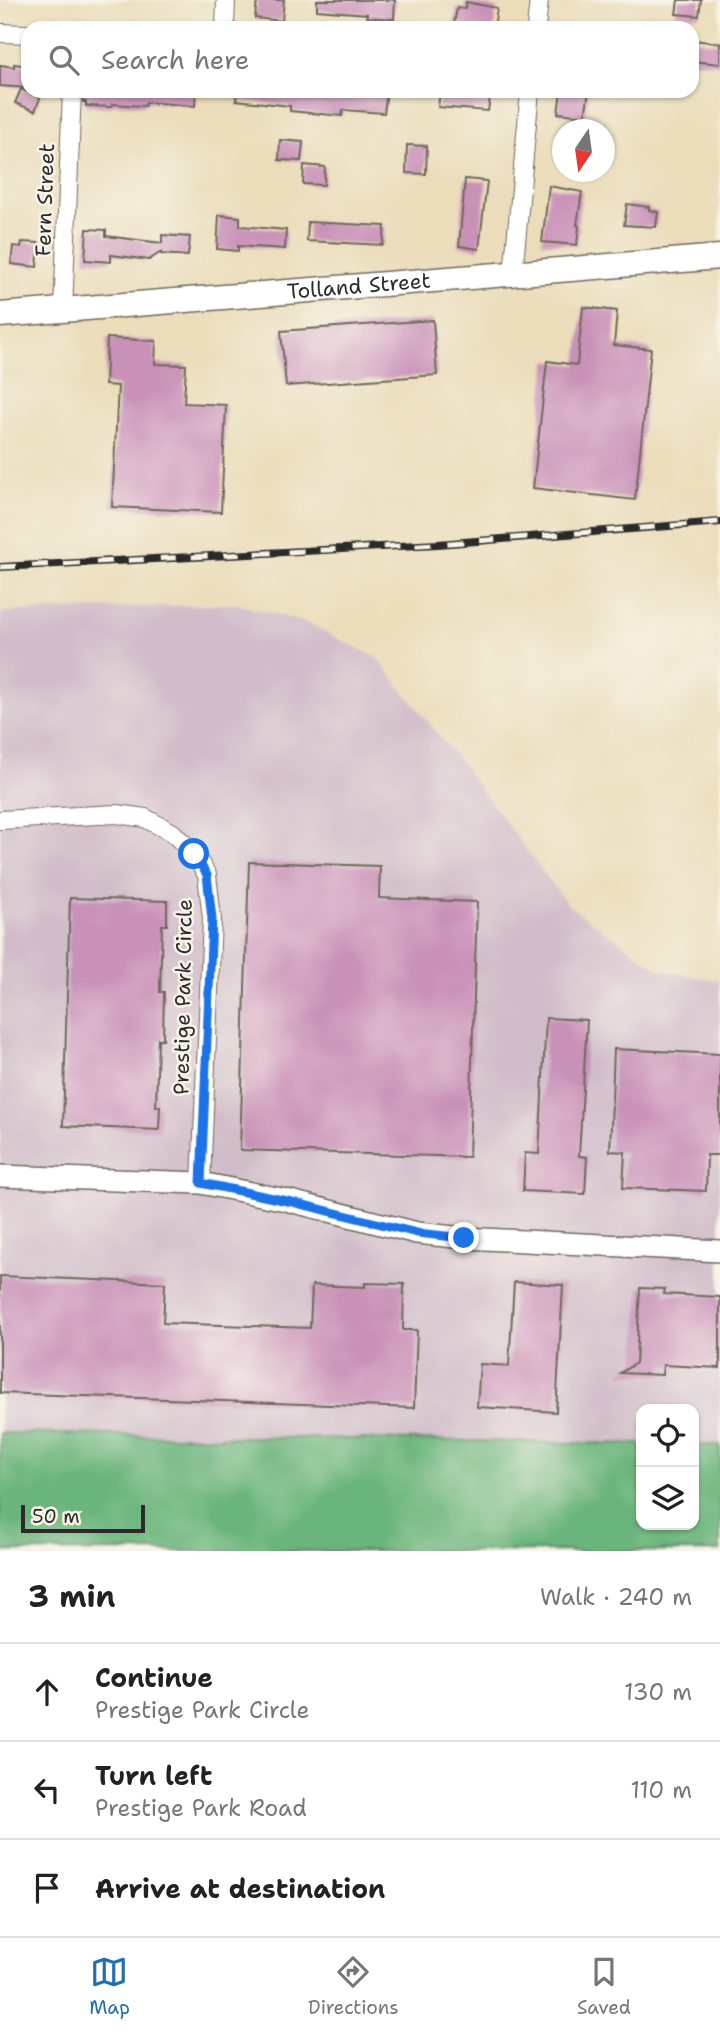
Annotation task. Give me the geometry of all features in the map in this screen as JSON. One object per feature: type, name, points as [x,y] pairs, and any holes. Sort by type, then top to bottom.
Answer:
[{"type":"main road","name":"Tolland Street","points":[[0,315],[720,257]]},
{"type":"street","points":[[225,21],[226,0]]},
{"type":"street","points":[[537,21],[539,0]]},
{"type":"street","points":[[0,33],[21,34]]},
{"type":"street","name":"Fern Street","points":[[63,311],[72,98]]},
{"type":"street","points":[[513,275],[529,98]]},
{"type":"street","name":"Prestige Park Circle","points":[[0,820],[117,814],[145,818],[173,833],[194,854],[207,875],[212,919],[201,1183]]},
{"type":"street","points":[[0,1176],[201,1183],[417,1233],[464,1238],[720,1251]]},
{"type":"shaded area","points":[[237,604],[307,623],[377,658],[458,759],[568,905],[660,970],[720,981],[720,1445],[699,1445],[699,1404],[636,1404],[636,1444],[0,1433],[0,612]]},
{"type":"green space","points":[[0,1433],[636,1444],[636,1530],[699,1530],[699,1445],[720,1445],[720,1551],[0,1551]]},
{"type":"building","points":[[257,0],[284,0],[282,21],[255,18]]},
{"type":"building","points":[[317,0],[395,0],[394,19],[317,10]]},
{"type":"building","points":[[678,0],[701,0],[699,16],[676,14]]},
{"type":"building","points":[[466,2],[497,8],[495,21],[454,21],[457,8],[465,9]]},
{"type":"building","points":[[699,41],[720,43],[720,64],[699,62]]},
{"type":"building","points":[[14,64],[21,65],[21,88],[0,86],[0,65],[14,67]]},
{"type":"building","points":[[21,89],[21,98],[40,98],[35,111],[15,103]]},
{"type":"building","points":[[83,98],[196,98],[195,106],[146,102],[145,106],[112,104],[112,107],[86,106],[86,102],[83,102]]},
{"type":"building","points":[[386,98],[384,113],[343,110],[342,116],[290,111],[290,106],[236,100]]},
{"type":"building","points":[[439,98],[490,98],[488,111],[438,107]]},
{"type":"building","points":[[560,98],[588,98],[585,116],[558,113]]},
{"type":"building","points":[[280,140],[303,142],[301,161],[279,160]]},
{"type":"building","points":[[407,145],[427,146],[426,174],[406,173]]},
{"type":"building","points":[[304,165],[325,167],[324,185],[303,184]]},
{"type":"building","points":[[465,179],[487,181],[479,249],[459,246]]},
{"type":"building","points":[[549,186],[582,192],[577,245],[542,242]]},
{"type":"building","points":[[627,204],[649,207],[649,210],[658,212],[656,227],[624,225]]},
{"type":"building","points":[[219,215],[240,217],[240,226],[286,230],[285,249],[238,246],[238,251],[217,249]]},
{"type":"building","points":[[308,222],[385,226],[383,245],[307,241]]},
{"type":"building","points":[[87,229],[106,230],[106,236],[162,243],[162,235],[190,237],[188,256],[161,252],[149,260],[111,255],[111,262],[85,260]]},
{"type":"building","points":[[22,242],[39,243],[37,267],[11,264],[13,246],[21,247]]},
{"type":"building","points":[[583,307],[617,311],[614,345],[651,349],[635,500],[533,488],[547,361],[577,365]]},
{"type":"building","points":[[433,320],[437,375],[286,386],[281,331]]},
{"type":"building","points":[[107,338],[156,341],[155,364],[186,365],[184,403],[226,405],[221,512],[112,507],[118,386],[105,385]]},
{"type":"building","points":[[249,862],[380,866],[379,898],[477,902],[469,1157],[240,1150]]},
{"type":"building","points":[[70,898],[167,901],[167,925],[162,925],[160,992],[164,992],[163,1039],[158,1039],[156,1107],[160,1106],[159,1130],[63,1126]]},
{"type":"building","points":[[546,1018],[587,1020],[579,1156],[587,1157],[585,1194],[523,1191],[525,1153],[539,1154]]},
{"type":"building","points":[[614,1049],[720,1054],[720,1155],[707,1155],[706,1191],[623,1188],[625,1152],[610,1151]]},
{"type":"building","points":[[0,1276],[165,1283],[163,1323],[310,1328],[312,1285],[365,1287],[365,1283],[404,1284],[403,1330],[417,1330],[414,1408],[0,1393]]},
{"type":"building","points":[[514,1282],[563,1285],[556,1412],[477,1407],[480,1364],[509,1366]]},
{"type":"building","points":[[640,1288],[665,1289],[664,1294],[720,1297],[720,1368],[663,1365],[662,1375],[620,1373],[636,1363]]},
{"type":"railway","points":[[0,567],[438,544],[720,522]]},
{"type":"route","points":[[194,854],[207,875],[212,919],[201,1183],[417,1233],[464,1238]]}]
